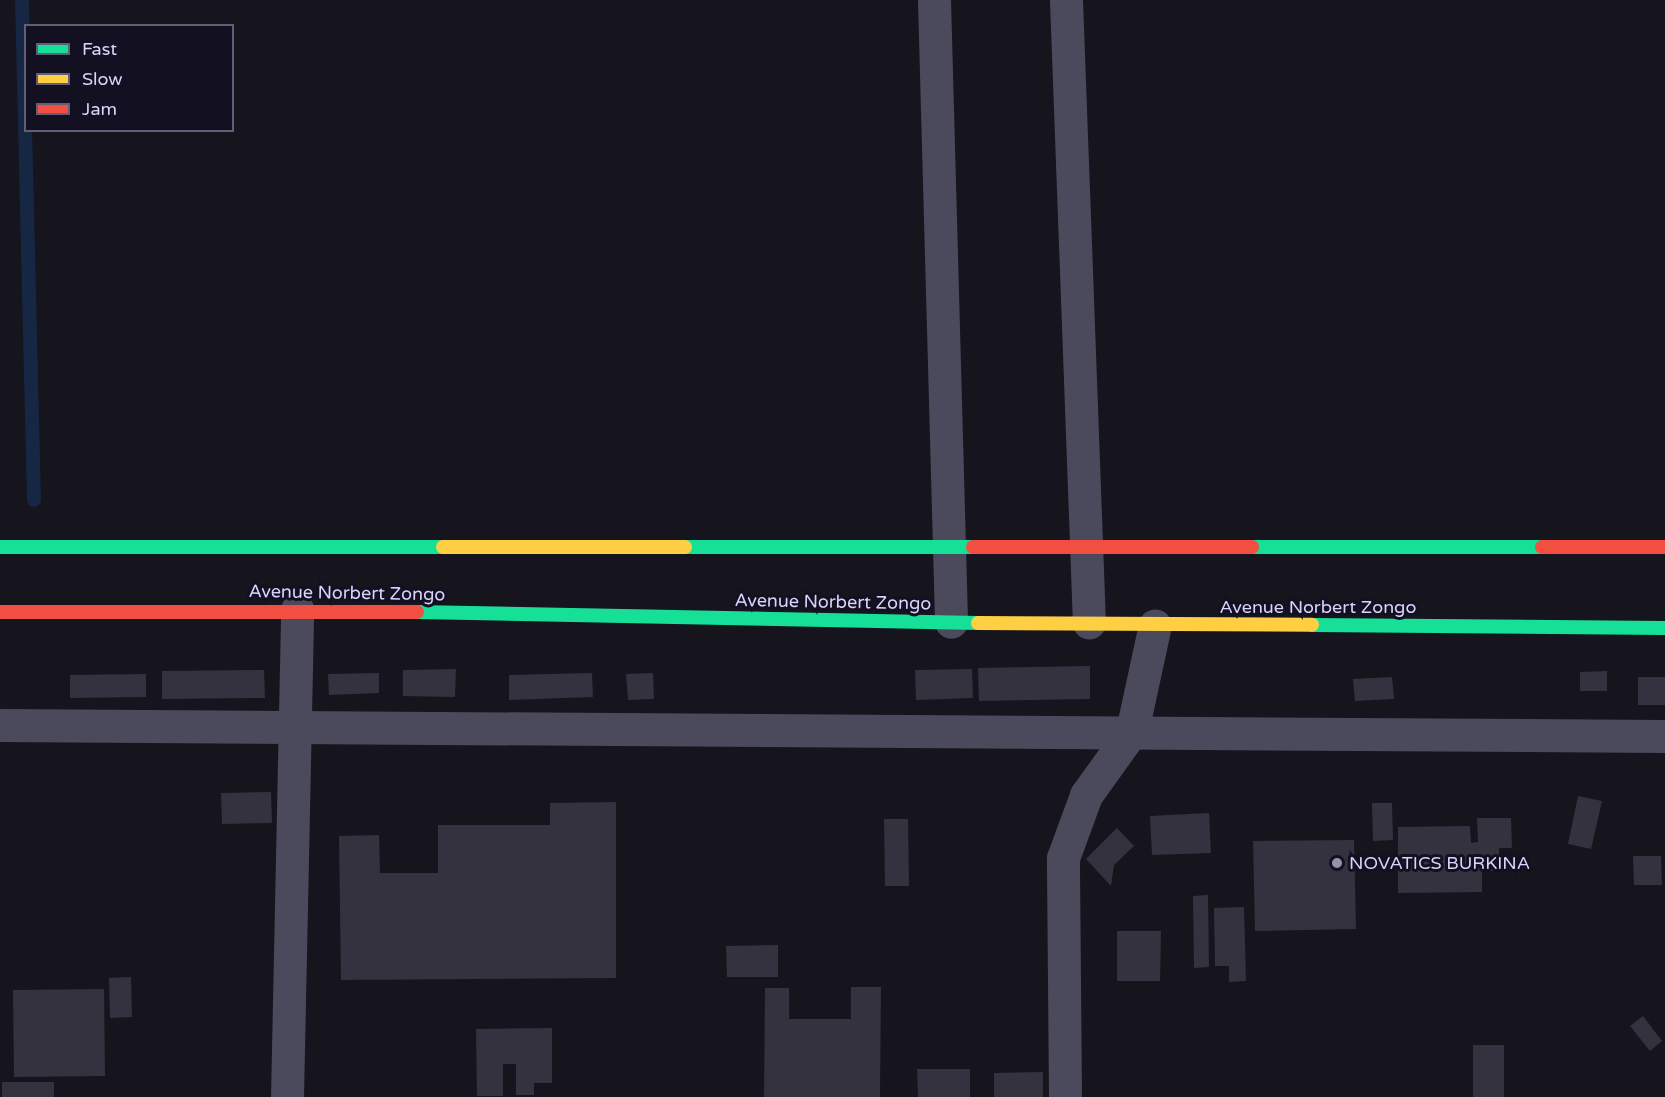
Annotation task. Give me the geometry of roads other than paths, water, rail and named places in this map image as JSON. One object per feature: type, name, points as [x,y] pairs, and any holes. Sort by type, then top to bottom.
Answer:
[{"type":"main road","points":[[0,547],[949,549],[1084,545],[1665,547]]},
{"type":"main road","name":"Avenue Norbert Zongo","points":[[0,612],[297,609],[1155,625],[1665,628]]},
{"type":"street","points":[[934,0],[951,622]]},
{"type":"street","points":[[1066,0],[1084,545],[1089,623]]},
{"type":"street","points":[[287,1097],[297,609]]},
{"type":"street","points":[[1065,1097],[1063,858],[1086,795],[1132,731],[1155,625]]},
{"type":"street","points":[[0,725],[1665,735]]},
{"type":"waterway","points":[[22,0],[24,83]]},
{"type":"waterway","points":[[25,132],[34,500]]},
{"type":"place","name":"NOVATICS BURKINA","points":[[1337,863]]}]
